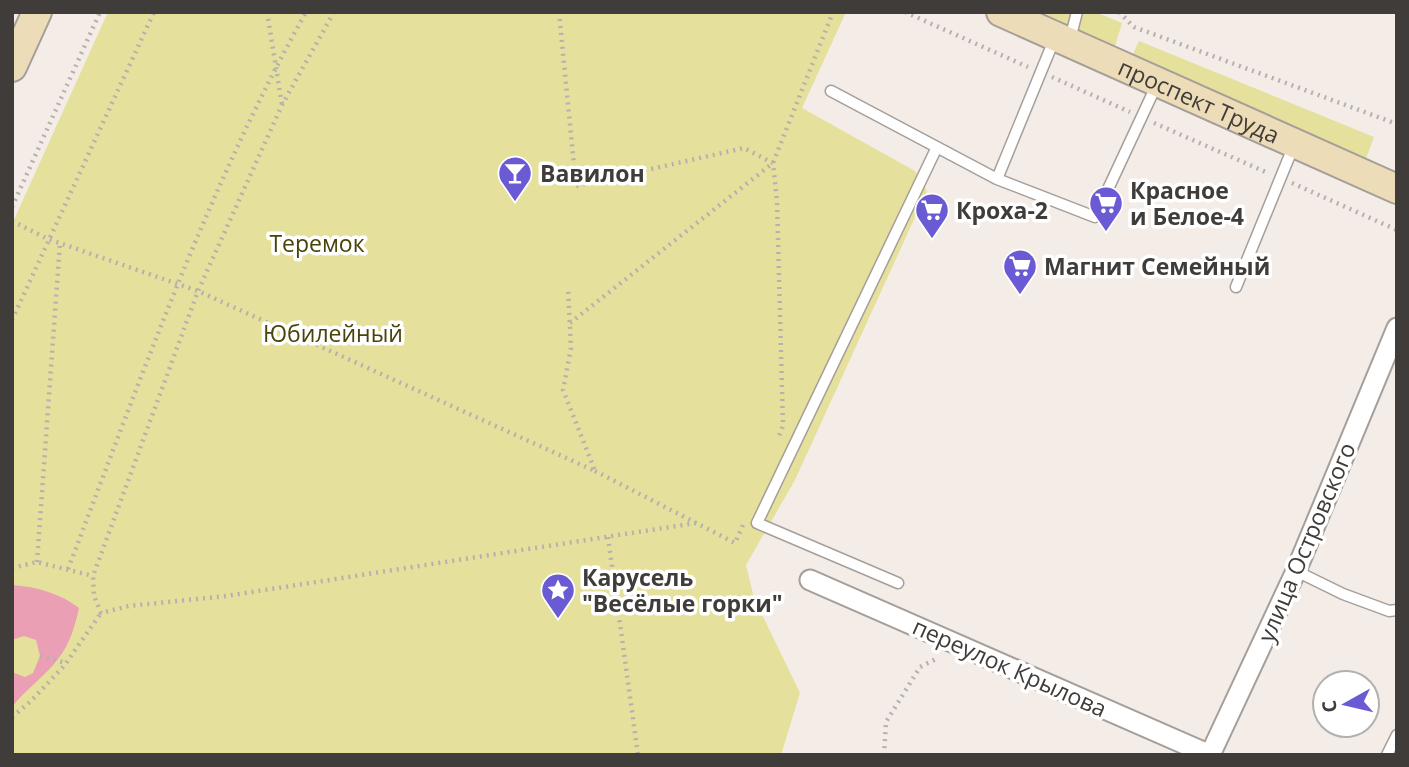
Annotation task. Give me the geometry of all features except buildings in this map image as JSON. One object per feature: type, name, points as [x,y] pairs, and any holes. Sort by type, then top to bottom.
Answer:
[{"type":"street","points":[[12,67],[37,12]]},
{"type":"street","name":"проспект Труда","points":[[1001,12],[1397,189]]},
{"type":"street","name":"улица Островского","points":[[1210,755],[1296,571],[1397,328]]},
{"type":"street","name":"переулок Крылова","points":[[810,580],[1210,755]]},
{"type":"lane","points":[[997,179],[1077,12]]},
{"type":"lane","points":[[831,91],[997,179],[1095,217],[1158,81]]},
{"type":"lane","points":[[1236,287],[1295,144]]},
{"type":"lane","points":[[898,583],[757,523],[937,147]]},
{"type":"lane","points":[[1296,571],[1343,594],[1389,611],[1397,610]]},
{"type":"lane","points":[[1387,755],[1397,735]]},
{"type":"path","points":[[12,207],[100,12]]},
{"type":"path","points":[[12,320],[154,12]]},
{"type":"path","points":[[267,12],[282,105]]},
{"type":"path","points":[[68,569],[176,284],[276,66],[306,12]]},
{"type":"path","points":[[101,613],[94,596],[93,576],[198,291],[282,105],[334,12]]},
{"type":"path","points":[[559,12],[576,186],[744,148],[773,163]]},
{"type":"path","points":[[778,437],[783,425],[777,201],[773,163],[832,12]]},
{"type":"path","points":[[1119,12],[1134,27],[1397,124]]},
{"type":"path","points":[[569,323],[773,163]]},
{"type":"path","points":[[12,221],[48,239],[198,291],[595,471],[735,543],[745,519]]},
{"type":"path","points":[[37,562],[60,243]]},
{"type":"path","points":[[568,287],[570,348],[563,390],[595,471]]},
{"type":"path","points":[[12,717],[31,701],[66,663],[101,613],[130,606],[226,596],[696,523]]},
{"type":"path","points":[[608,537],[638,755]]},
{"type":"path","points":[[12,568],[37,562],[93,576]]},
{"type":"path","points":[[884,755],[886,722],[920,667],[960,646]]},
{"type":"path","points":[[40,656],[66,663]]},
{"type":"green space","name":"Юбилейный","points":[[108,12],[846,12],[802,108],[915,171],[927,191],[795,480],[746,565],[754,598],[800,693],[781,755],[12,755],[12,224]]},
{"type":"green space","points":[[1037,12],[1095,12],[1122,23],[1115,46]]},
{"type":"green space","points":[[1139,41],[1374,137],[1364,164],[1129,63]]},
{"type":"shaded area","points":[[12,585],[48,592],[79,608],[72,635],[62,653],[12,707],[12,672],[25,677],[33,673],[40,656],[36,640],[24,636],[12,640]]},
{"type":"place","name":"Вавилон","points":[[515,203]]},
{"type":"place","name":"Красное и Белое-4","points":[[1106,233]]},
{"type":"place","name":"Кроха-2","points":[[932,240]]},
{"type":"place","name":"Магнит Семейный","points":[[1020,296]]},
{"type":"place","name":"Карусель \"Весёлые горки\"","points":[[558,620]]},
{"type":"park label","name":"Теремок","points":[[317,243]]}]
